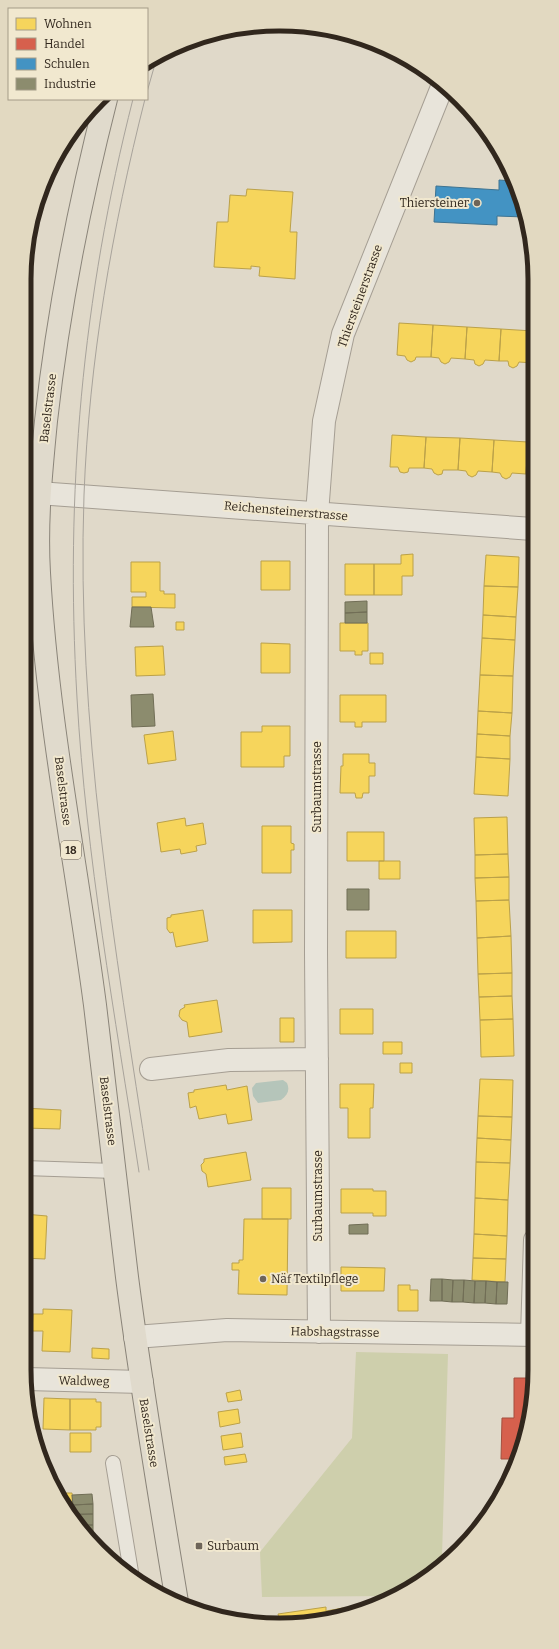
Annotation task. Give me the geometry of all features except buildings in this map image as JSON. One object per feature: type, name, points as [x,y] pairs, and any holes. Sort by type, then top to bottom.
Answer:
[{"type":"main road","name":"Baselstrasse","points":[[105,103],[90,161],[66,283],[32,492],[46,655],[67,825],[94,1000],[135,1337],[176,1595]]},
{"type":"street","name":"Thiersteinerstrasse","points":[[317,514],[324,421],[343,334],[441,91]]},
{"type":"street","name":"Reichensteinerstrasse","points":[[32,492],[131,498],[317,514],[528,529]]},
{"type":"street","name":"Surbaumstrasse","points":[[317,514],[317,1059],[319,1332]]},
{"type":"street","points":[[151,1069],[229,1060],[317,1059]]},
{"type":"street","name":"Habshagstrasse","points":[[135,1337],[227,1330],[528,1335]]},
{"type":"street","name":"Waldweg","points":[[32,1379],[142,1382]]},
{"type":"lane","points":[[31,1168],[116,1171]]},
{"type":"lane","points":[[113,1463],[132,1569]]},
{"type":"green space","points":[[356,1352],[448,1354],[441,1557],[431,1567],[404,1585],[381,1596],[262,1597],[260,1552],[352,1438]]},
{"type":"shaded area","points":[[283,1080],[287,1083],[288,1090],[287,1094],[281,1100],[258,1103],[253,1096],[252,1088],[256,1083]]},
{"type":"tram line","points":[[148,88],[155,64]]},
{"type":"tram line","points":[[133,100],[115,174],[101,248],[81,396],[76,471],[74,621],[77,698],[87,817],[102,936],[139,1172]]},
{"type":"tram line","points":[[145,100],[122,197],[104,296],[97,345],[91,395],[84,495],[83,580],[86,665],[92,750],[101,834],[111,919],[149,1170]]},
{"type":"place","name":"Thiersteiner","points":[[477,203]]},
{"type":"place","name":"Näf Textilpflege","points":[[263,1279]]},
{"type":"place","name":"Surbaum","points":[[199,1546]]}]
